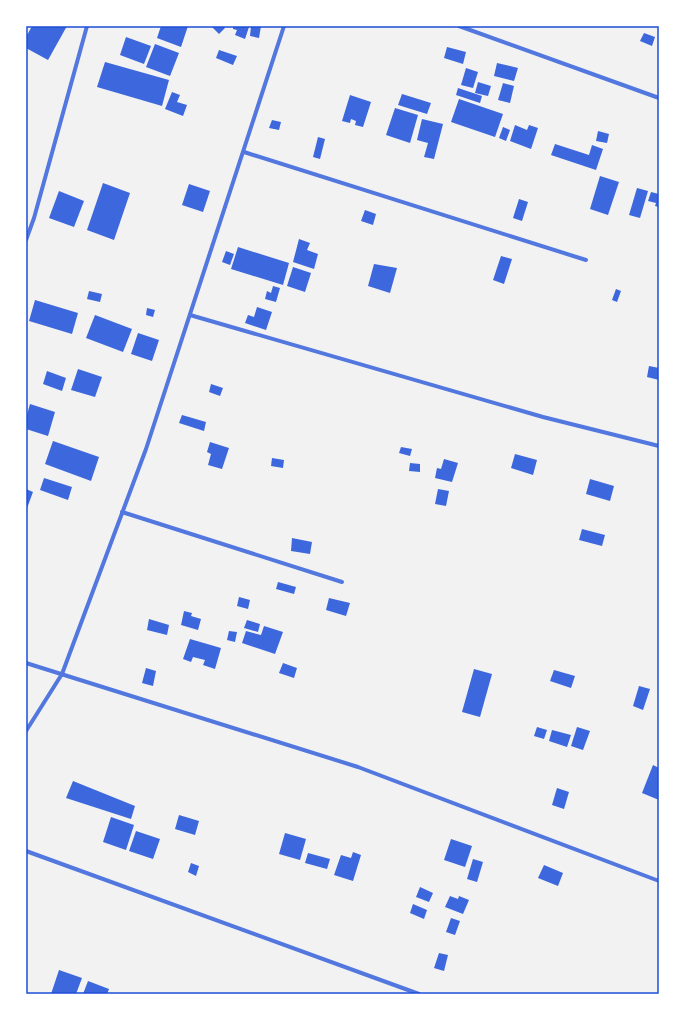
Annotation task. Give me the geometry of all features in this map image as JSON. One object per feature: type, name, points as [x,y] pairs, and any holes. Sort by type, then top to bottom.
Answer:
[{"type":"street","points":[[26,240],[87,26]]},
{"type":"street","points":[[26,730],[62,674],[146,450],[284,26]]},
{"type":"street","points":[[459,26],[659,98]]},
{"type":"street","points":[[244,152],[586,260]]},
{"type":"street","points":[[190,316],[543,417],[659,446]]},
{"type":"street","points":[[122,512],[342,582]]},
{"type":"street","points":[[26,663],[358,767],[659,881]]},
{"type":"street","points":[[26,851],[419,994]]},
{"type":"building","points":[[32,26],[67,26],[48,60],[26,48],[26,37]]},
{"type":"building","points":[[161,26],[188,26],[181,47],[157,38]]},
{"type":"building","points":[[211,26],[223,26],[225,28],[219,34]]},
{"type":"building","points":[[233,26],[249,27],[245,39],[235,35],[237,30],[233,29]]},
{"type":"building","points":[[251,26],[261,26],[259,38],[250,36]]},
{"type":"building","points":[[644,33],[655,37],[652,46],[640,41]]},
{"type":"building","points":[[126,37],[151,46],[144,64],[120,55]]},
{"type":"building","points":[[155,44],[179,53],[170,76],[146,67]]},
{"type":"building","points":[[447,47],[466,52],[463,64],[444,58]]},
{"type":"building","points":[[219,50],[237,56],[233,65],[216,58]]},
{"type":"building","points":[[105,62],[169,80],[162,106],[97,87]]},
{"type":"building","points":[[497,63],[518,68],[514,81],[494,76]]},
{"type":"building","points":[[466,68],[478,72],[473,88],[461,85]]},
{"type":"building","points":[[478,82],[491,86],[488,96],[475,93]]},
{"type":"building","points":[[503,83],[514,86],[510,103],[498,100]]},
{"type":"building","points":[[458,88],[482,96],[480,103],[456,95]]},
{"type":"building","points":[[172,92],[180,95],[177,102],[187,105],[183,116],[165,109]]},
{"type":"building","points":[[402,94],[431,103],[427,114],[398,105]]},
{"type":"building","points":[[350,95],[371,102],[363,127],[355,125],[356,121],[351,119],[350,123],[342,121]]},
{"type":"building","points":[[459,99],[503,114],[495,137],[451,122]]},
{"type":"building","points":[[395,108],[418,115],[410,143],[386,135]]},
{"type":"building","points":[[422,119],[443,124],[434,159],[424,157],[428,143],[417,140]]},
{"type":"building","points":[[272,120],[281,122],[279,130],[269,128]]},
{"type":"building","points":[[515,125],[527,130],[529,125],[538,128],[531,149],[510,141]]},
{"type":"building","points":[[503,127],[510,130],[506,141],[499,138]]},
{"type":"building","points":[[598,131],[609,134],[607,143],[596,141]]},
{"type":"building","points":[[318,137],[325,139],[320,159],[313,157]]},
{"type":"building","points":[[555,144],[589,155],[592,145],[603,149],[596,170],[551,155]]},
{"type":"building","points":[[600,176],[619,182],[608,215],[590,209]]},
{"type":"building","points":[[103,183],[130,193],[114,240],[87,230]]},
{"type":"building","points":[[189,184],[210,191],[203,212],[182,205]]},
{"type":"building","points":[[637,188],[648,191],[640,218],[629,215]]},
{"type":"building","points":[[59,191],[84,201],[74,227],[49,218]]},
{"type":"building","points":[[651,192],[659,194],[659,207],[655,206],[656,203],[648,201]]},
{"type":"building","points":[[519,199],[528,202],[522,221],[513,218]]},
{"type":"building","points":[[365,210],[376,214],[373,225],[361,221]]},
{"type":"building","points":[[299,239],[310,243],[307,250],[318,254],[314,269],[293,262]]},
{"type":"building","points":[[238,247],[289,263],[283,285],[231,269]]},
{"type":"building","points":[[226,251],[234,254],[230,265],[222,262]]},
{"type":"building","points":[[501,256],[512,259],[504,284],[493,280]]},
{"type":"building","points":[[374,264],[397,268],[390,293],[368,286]]},
{"type":"building","points":[[293,267],[311,273],[305,292],[287,286]]},
{"type":"building","points":[[273,286],[280,288],[276,302],[265,299],[267,291],[271,293]]},
{"type":"building","points":[[616,289],[621,291],[617,302],[612,300]]},
{"type":"building","points":[[89,291],[102,294],[100,302],[87,299]]},
{"type":"building","points":[[35,300],[78,313],[72,334],[29,321]]},
{"type":"building","points":[[257,307],[272,312],[266,330],[245,323],[248,315],[254,317]]},
{"type":"building","points":[[147,308],[155,310],[153,317],[146,315]]},
{"type":"building","points":[[95,315],[132,329],[123,352],[86,338]]},
{"type":"building","points":[[138,333],[159,340],[152,361],[131,354]]},
{"type":"building","points":[[649,366],[659,368],[659,380],[647,377]]},
{"type":"building","points":[[78,369],[102,377],[95,397],[71,390]]},
{"type":"building","points":[[47,371],[66,378],[62,391],[43,384]]},
{"type":"building","points":[[211,384],[223,388],[220,396],[209,392]]},
{"type":"building","points":[[30,404],[55,412],[48,436],[26,429],[26,418]]},
{"type":"building","points":[[182,415],[206,422],[204,431],[179,423]]},
{"type":"building","points":[[53,441],[99,457],[91,481],[45,464]]},
{"type":"building","points":[[210,442],[229,448],[222,469],[208,465],[211,454],[207,452]]},
{"type":"building","points":[[401,447],[412,449],[410,456],[399,453]]},
{"type":"building","points":[[515,454],[537,460],[533,475],[511,468]]},
{"type":"building","points":[[272,458],[284,460],[283,468],[271,466]]},
{"type":"building","points":[[444,459],[458,463],[452,482],[435,478],[437,468],[441,469]]},
{"type":"building","points":[[410,463],[420,464],[420,472],[409,471]]},
{"type":"building","points":[[44,478],[72,487],[68,500],[40,490]]},
{"type":"building","points":[[590,479],[614,486],[610,501],[586,494]]},
{"type":"building","points":[[26,489],[33,492],[26,511]]},
{"type":"building","points":[[438,489],[449,491],[446,506],[435,504]]},
{"type":"building","points":[[582,529],[605,535],[602,546],[579,540]]},
{"type":"building","points":[[292,538],[312,542],[310,554],[291,551]]},
{"type":"building","points":[[278,582],[296,587],[294,594],[276,589]]},
{"type":"building","points":[[239,597],[250,600],[248,609],[237,606]]},
{"type":"building","points":[[329,598],[350,603],[346,616],[326,610]]},
{"type":"building","points":[[184,611],[192,613],[191,616],[201,619],[198,630],[181,625]]},
{"type":"building","points":[[149,619],[169,625],[167,635],[147,630]]},
{"type":"building","points":[[247,620],[260,624],[258,632],[244,628]]},
{"type":"building","points":[[264,626],[283,632],[275,654],[242,643],[246,631],[261,635]]},
{"type":"building","points":[[229,631],[237,632],[235,642],[227,640]]},
{"type":"building","points":[[190,639],[221,648],[215,669],[203,665],[205,660],[193,657],[191,662],[183,659]]},
{"type":"building","points":[[283,663],[297,668],[294,678],[279,673]]},
{"type":"building","points":[[146,668],[156,671],[153,686],[142,683]]},
{"type":"building","points":[[474,669],[492,674],[480,717],[462,712]]},
{"type":"building","points":[[554,670],[575,676],[571,688],[550,681]]},
{"type":"building","points":[[639,686],[650,689],[643,710],[633,706]]},
{"type":"building","points":[[537,727],[547,730],[544,739],[534,736]]},
{"type":"building","points":[[577,727],[590,731],[583,750],[571,746]]},
{"type":"building","points":[[552,730],[571,735],[567,747],[549,741]]},
{"type":"building","points":[[653,765],[659,768],[659,800],[642,793]]},
{"type":"building","points":[[73,781],[135,806],[131,819],[66,798]]},
{"type":"building","points":[[557,788],[569,792],[564,809],[552,805]]},
{"type":"building","points":[[179,815],[199,821],[195,835],[175,829]]},
{"type":"building","points":[[111,817],[134,825],[126,850],[103,842]]},
{"type":"building","points":[[136,831],[160,839],[153,859],[129,851]]},
{"type":"building","points":[[285,833],[306,839],[300,860],[279,854]]},
{"type":"building","points":[[451,839],[472,846],[465,867],[444,860]]},
{"type":"building","points":[[353,852],[361,855],[353,881],[334,875],[341,855],[351,858]]},
{"type":"building","points":[[308,853],[330,859],[327,869],[305,863]]},
{"type":"building","points":[[473,859],[483,862],[477,882],[467,879]]},
{"type":"building","points":[[191,863],[199,866],[196,876],[188,872]]},
{"type":"building","points":[[544,865],[563,873],[558,886],[538,878]]},
{"type":"building","points":[[420,887],[433,893],[429,902],[416,897]]},
{"type":"building","points":[[450,896],[458,899],[459,896],[469,900],[463,914],[445,907]]},
{"type":"building","points":[[413,904],[427,910],[424,919],[410,913]]},
{"type":"building","points":[[451,918],[460,921],[455,935],[446,932]]},
{"type":"building","points":[[439,953],[448,955],[444,971],[434,968]]},
{"type":"building","points":[[59,970],[82,978],[76,994],[51,994]]},
{"type":"building","points":[[88,981],[109,989],[107,994],[83,994]]}]
